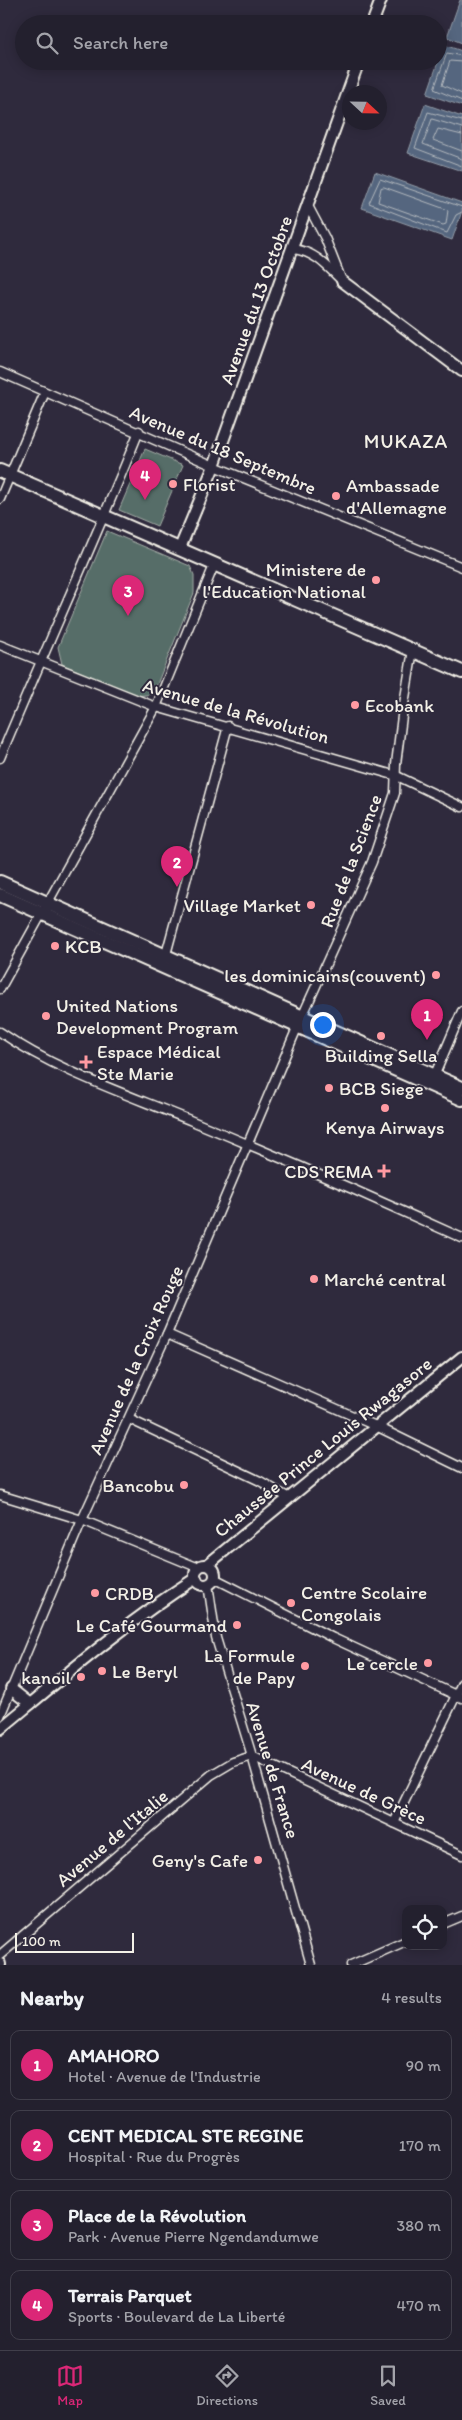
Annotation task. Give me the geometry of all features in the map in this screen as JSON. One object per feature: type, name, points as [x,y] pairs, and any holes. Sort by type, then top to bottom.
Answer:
[{"type":"main road","points":[[5,473],[462,672]]},
{"type":"main road","points":[[0,882],[46,908],[433,1081],[462,1100]]},
{"type":"main road","points":[[0,895],[46,908]]},
{"type":"main road","points":[[433,1081],[462,1088]]},
{"type":"street","points":[[375,15],[381,0]]},
{"type":"street","name":"Avenue du 13 Octobre","points":[[180,548],[214,466],[294,249],[356,70]]},
{"type":"street","points":[[308,206],[325,238],[342,281]]},
{"type":"street","points":[[294,249],[304,251],[321,260],[342,281],[462,371]]},
{"type":"street","name":"Avenue du 18 Septembre","points":[[0,372],[139,431],[214,466],[462,567]]},
{"type":"street","points":[[0,499],[5,473],[45,392]]},
{"type":"street","points":[[0,758],[39,663],[105,516],[139,431]]},
{"type":"street","points":[[0,989],[156,707],[215,563]]},
{"type":"street","name":"Avenue de la Révolution","points":[[0,645],[39,663],[156,707],[228,726],[396,776],[462,807]]},
{"type":"street","name":"Rue de la Science","points":[[299,1022],[372,862],[395,793],[402,716],[413,650]]},
{"type":"street","points":[[164,960],[228,726]]},
{"type":"street","points":[[433,1081],[462,1011]]},
{"type":"street","name":"Avenue de la Croix Rouge","points":[[0,1716],[82,1520],[167,1334],[299,1022]]},
{"type":"street","points":[[0,1032],[20,1046],[53,1064],[247,1144],[462,1238]]},
{"type":"street","points":[[167,1334],[378,1428],[462,1468]]},
{"type":"street","points":[[459,1359],[462,1349]]},
{"type":"street","name":"Chaussée Prince Louis Rwagasore","points":[[203,1566],[378,1428],[459,1359]]},
{"type":"street","points":[[129,1419],[260,1481],[289,1498]]},
{"type":"street","points":[[0,1495],[82,1520],[203,1566],[214,1571],[211,1581]]},
{"type":"street","points":[[0,1730],[30,1704],[171,1594],[196,1578],[203,1566]]},
{"type":"street","points":[[196,1578],[202,1584],[211,1581],[459,1696]]},
{"type":"street","name":"Avenue de France","points":[[211,1581],[216,1638],[252,1756],[311,1965]]},
{"type":"street","points":[[394,1823],[459,1696],[462,1683]]},
{"type":"street","points":[[11,1689],[30,1704]]},
{"type":"street","name":"Avenue de Grèce","points":[[252,1756],[462,1855]]},
{"type":"street","name":"Avenue de l'Italie","points":[[0,1955],[211,1775],[233,1762],[252,1756]]},
{"type":"street","points":[[447,1922],[462,1916]]},
{"type":"street","points":[[351,1965],[402,1943]]},
{"type":"green space","points":[[145,449],[183,465],[157,526],[119,510]]},
{"type":"green space","points":[[107,531],[190,566],[194,575],[194,593],[153,694],[137,696],[62,664],[58,647]]},
{"type":"water","points":[[460,0],[462,0],[462,43],[447,37]]},
{"type":"water","points":[[447,46],[462,51],[462,106],[427,94],[435,70],[447,70]]},
{"type":"water","points":[[425,104],[462,117],[462,171],[408,153]]},
{"type":"water","points":[[375,172],[462,203],[462,211],[452,240],[362,208]]},
{"type":"place","name":"Florist","points":[[173,484]]},
{"type":"place","name":"Ambassade d'Allemagne","points":[[336,496]]},
{"type":"place","name":"Terrais Parquet","points":[[145,500]]},
{"type":"place","name":"Ministere de l'Education National","points":[[376,580]]},
{"type":"place","name":"Place de la Révolution","points":[[128,616]]},
{"type":"place","name":"Ecobank","points":[[355,705]]},
{"type":"place","name":"CENT MEDICAL STE REGINE","points":[[177,887]]},
{"type":"place","name":"Village Market","points":[[311,905]]},
{"type":"place","name":"KCB","points":[[55,946]]},
{"type":"place","name":"les dominicains(couvent)","points":[[436,975]]},
{"type":"place","name":"United Nations Development Program","points":[[46,1016]]},
{"type":"place","name":"Building Sella","points":[[381,1036]]},
{"type":"place","name":"AMAHORO","points":[[427,1040]]},
{"type":"place","name":"Espace Médical Ste Marie","points":[[86,1062]]},
{"type":"place","name":"BCB Siege","points":[[329,1088]]},
{"type":"place","name":"Kenya Airways","points":[[385,1108]]},
{"type":"place","name":"CDS REMA","points":[[384,1171]]},
{"type":"place","name":"Marché central","points":[[314,1279]]},
{"type":"place","name":"Bancobu","points":[[184,1485]]},
{"type":"place","name":"CRDB","points":[[95,1593]]},
{"type":"place","name":"Centre Scolaire Congolais","points":[[291,1603]]},
{"type":"place","name":"Le Café Gourmand","points":[[237,1625]]},
{"type":"place","name":"Le cercle","points":[[428,1663]]},
{"type":"place","name":"La Formule de Papy","points":[[305,1666]]},
{"type":"place","name":"Le Beryl","points":[[102,1671]]},
{"type":"place","name":"kanoil","points":[[81,1677]]},
{"type":"place","name":"Geny's Cafe","points":[[258,1860]]},
{"type":"district","name":"MUKAZA","points":[[406,441]]}]
